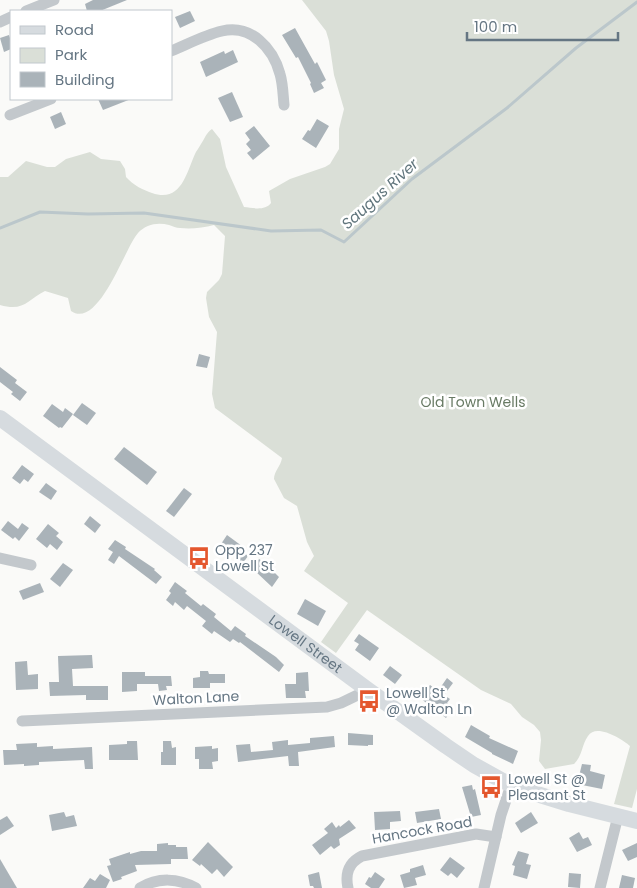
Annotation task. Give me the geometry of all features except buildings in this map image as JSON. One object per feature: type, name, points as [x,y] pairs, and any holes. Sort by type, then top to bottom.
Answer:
[{"type":"main road","name":"Lowell Street","points":[[0,418],[368,690],[446,746],[491,775],[511,785],[569,804],[637,821]]},
{"type":"street","points":[[40,6],[54,0]]},
{"type":"street","points":[[172,51],[222,31],[239,30],[254,35],[266,46],[280,73],[284,105]]},
{"type":"street","points":[[10,115],[48,100]]},
{"type":"street","points":[[0,558],[31,565]]},
{"type":"street","name":"Walton Lane","points":[[22,721],[327,707],[341,703],[368,690]]},
{"type":"street","points":[[484,888],[511,785]]},
{"type":"street","points":[[600,888],[618,816]]},
{"type":"street","name":"Hancock Road","points":[[348,888],[346,878],[349,868],[356,859],[362,856],[476,834],[496,837]]},
{"type":"street","points":[[140,888],[154,881],[167,880],[183,882],[196,888]]},
{"type":"green space","name":"Old Town Wells","points":[[302,0],[637,0],[637,789],[632,808],[614,804],[630,746],[615,736],[603,732],[592,732],[586,739],[579,758],[574,764],[545,769],[539,761],[540,732],[534,725],[522,717],[511,704],[481,690],[367,610],[336,653],[321,642],[348,603],[304,571],[314,556],[307,542],[297,506],[284,498],[274,479],[282,458],[215,408],[212,394],[217,332],[209,317],[206,298],[207,292],[219,280],[222,274],[225,236],[214,225],[201,228],[179,228],[165,224],[156,224],[145,228],[138,233],[101,298],[91,309],[81,314],[71,311],[68,298],[45,291],[20,306],[8,307],[0,305],[0,177],[8,177],[26,161],[47,167],[55,167],[66,159],[90,152],[101,159],[120,161],[125,169],[126,177],[142,189],[162,195],[170,194],[181,185],[196,152],[212,129],[220,139],[226,167],[244,207],[259,208],[266,207],[271,203],[269,191],[290,179],[330,164],[339,149],[339,129],[344,109],[334,75],[326,31]]},
{"type":"waterway","name":"Saugus River","points":[[0,228],[40,212],[88,214],[144,213],[271,231],[321,230],[344,242],[412,179],[507,108],[576,48],[637,2]]},
{"type":"place","name":"Opp 237 Lowell St","points":[[199,558]]},
{"type":"place","name":"Lowell St @ Walton Ln","points":[[369,701]]},
{"type":"place","name":"Lowell St @ Pleasant St","points":[[491,787]]}]
